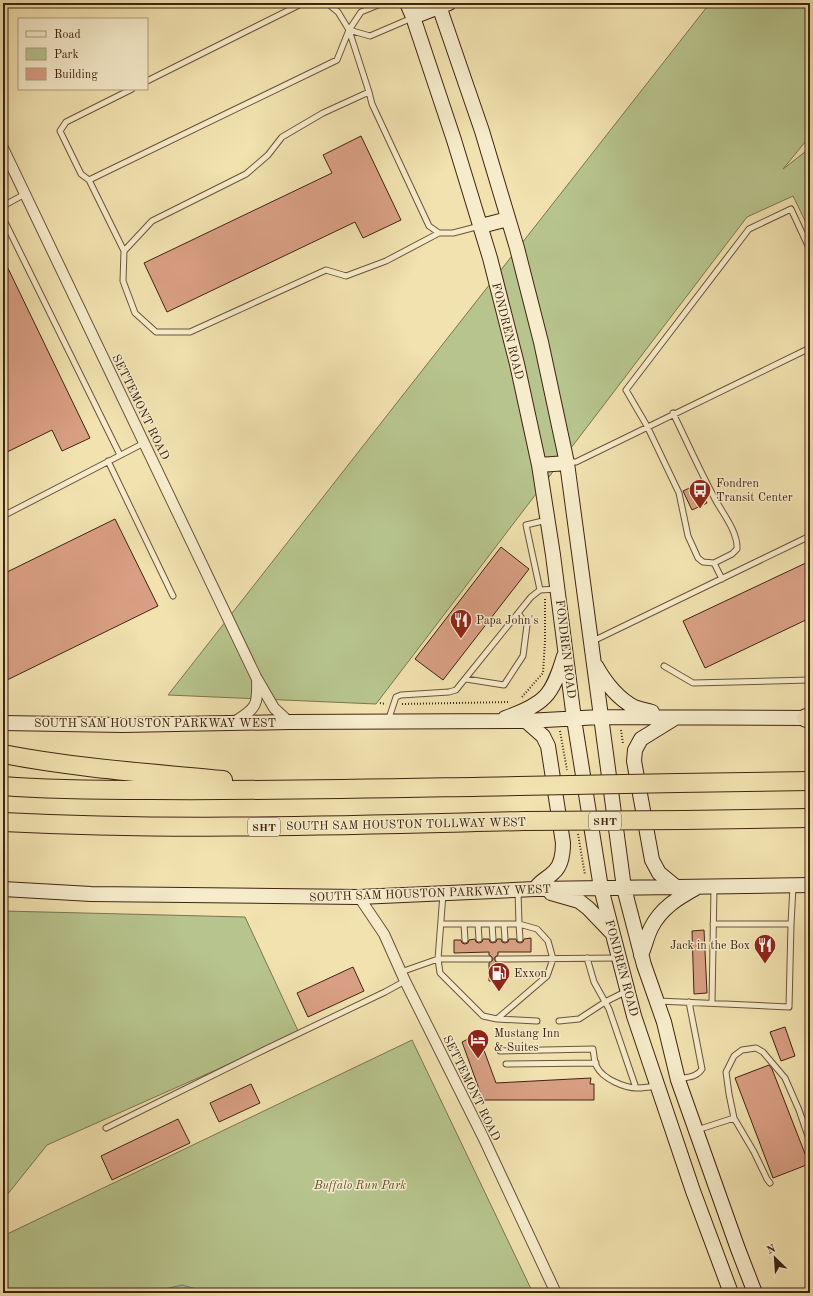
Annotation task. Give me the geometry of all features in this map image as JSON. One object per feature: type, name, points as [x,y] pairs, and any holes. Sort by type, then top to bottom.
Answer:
[{"type":"highway","points":[[3,754],[30,759],[106,768],[317,790]]},
{"type":"highway","points":[[3,786],[139,790],[317,790],[810,781]]},
{"type":"highway","name":"SOUTH SAM HOUSTON TOLLWAY WEST","points":[[3,823],[148,827],[231,827],[524,821],[810,819]]},
{"type":"main road","name":"FONDREN ROAD","points":[[407,3],[454,140],[490,258],[539,466],[548,520],[547,589],[566,650],[574,719],[601,888],[634,1016],[657,1086],[731,1293]]},
{"type":"main road","name":"FONDREN ROAD","points":[[442,4],[508,219],[541,342],[567,463],[624,888],[641,955],[664,1022],[678,1080],[755,1293]]},
{"type":"main road","points":[[413,17],[442,4]]},
{"type":"main road","points":[[480,226],[508,219]]},
{"type":"main road","points":[[539,466],[567,463]]},
{"type":"main road","points":[[496,721],[522,712],[545,698],[557,678],[566,650]]},
{"type":"main road","points":[[594,662],[601,675],[620,697],[635,707],[676,717]]},
{"type":"main road","name":"SOUTH SAM HOUSTON PARKWAY WEST","points":[[3,723],[122,725],[289,722],[526,721],[601,717],[809,718]]},
{"type":"main road","points":[[676,717],[640,739],[635,750],[634,761],[652,860],[659,873],[676,887]]},
{"type":"main road","points":[[526,721],[543,736],[548,746],[563,843],[563,854],[555,872],[540,882],[535,888],[579,901],[588,908],[613,935]]},
{"type":"main road","name":"SOUTH SAM HOUSTON PARKWAY WEST","points":[[3,889],[91,894],[359,897],[535,888],[810,885]]},
{"type":"main road","points":[[641,955],[652,927],[663,910],[676,899],[697,887]]},
{"type":"main road","points":[[657,1086],[678,1080]]},
{"type":"street","name":"SETTEMONT ROAD","points":[[3,148],[256,677],[274,708],[289,722]]},
{"type":"street","name":"SETTEMONT ROAD","points":[[232,723],[247,714],[257,702],[256,677]]},
{"type":"street","name":"SETTEMONT ROAD","points":[[359,897],[384,934],[403,976],[483,1137],[556,1293]]},
{"type":"lane","points":[[148,81],[303,3]]},
{"type":"lane","points":[[327,3],[338,12],[349,30],[372,104],[429,226],[439,233]]},
{"type":"lane","points":[[89,180],[337,60],[349,30],[361,12],[383,3]]},
{"type":"lane","points":[[349,30],[370,36],[413,17]]},
{"type":"lane","points":[[130,90],[66,122],[60,131],[81,174],[89,180],[124,251],[123,281],[135,313],[156,332],[190,332],[326,270],[346,276],[386,261],[439,233],[454,233],[480,226]]},
{"type":"lane","points":[[124,251],[152,221],[246,174],[268,155],[282,137],[323,114],[369,92]]},
{"type":"lane","points":[[3,206],[25,194]]},
{"type":"lane","points":[[673,413],[737,542],[737,549],[732,554],[714,563],[703,562],[698,558],[688,536],[679,493],[646,426],[626,390],[749,229],[790,209],[810,250]]},
{"type":"lane","points":[[3,218],[120,455]]},
{"type":"lane","points":[[567,463],[576,462],[646,426],[810,348]]},
{"type":"lane","points":[[3,516],[144,443]]},
{"type":"lane","points":[[108,461],[172,596]]},
{"type":"lane","points":[[388,722],[396,697],[400,695],[449,692],[456,690],[531,597],[547,589],[526,525],[548,520]]},
{"type":"lane","points":[[591,642],[810,536]]},
{"type":"lane","points":[[714,563],[722,579]]},
{"type":"lane","points":[[466,679],[504,685],[523,656],[527,625],[518,614]]},
{"type":"lane","points":[[664,666],[693,683],[810,680]]},
{"type":"lane","points":[[657,1001],[790,1006],[793,886]]},
{"type":"lane","points":[[712,1003],[714,887]]},
{"type":"lane","points":[[518,890],[520,939]]},
{"type":"lane","points":[[443,893],[438,959],[440,973],[483,1016],[497,1020],[537,1021]]},
{"type":"lane","points":[[440,924],[520,924],[537,929],[548,941],[553,959],[547,976],[497,1020]]},
{"type":"lane","points":[[464,924],[464,940]]},
{"type":"lane","points":[[478,924],[479,939]]},
{"type":"lane","points":[[492,924],[493,939]]},
{"type":"lane","points":[[504,924],[505,939]]},
{"type":"lane","points":[[713,924],[791,924]]},
{"type":"lane","points":[[506,952],[506,959]]},
{"type":"lane","points":[[520,952],[521,959]]},
{"type":"lane","points":[[465,953],[465,959]]},
{"type":"lane","points":[[479,953],[479,959]]},
{"type":"lane","points":[[587,958],[594,982],[610,1009],[636,1088]]},
{"type":"lane","points":[[498,959],[619,958]]},
{"type":"lane","points":[[106,1128],[385,992],[403,976],[438,959],[489,959]]},
{"type":"lane","points":[[559,1021],[579,1019],[605,1002],[628,990]]},
{"type":"lane","points":[[678,1080],[696,1075],[700,1073],[702,1069],[689,1002]]},
{"type":"lane","points":[[770,1182],[734,1118],[726,1072],[734,1056],[742,1050],[756,1048],[763,1052],[785,1078],[799,1110],[810,1142]]},
{"type":"lane","points":[[500,1051],[592,1049],[597,1068],[609,1079],[636,1088],[657,1086]]},
{"type":"lane","points":[[506,1064],[596,1063]]},
{"type":"lane","points":[[696,1130],[734,1118]]},
{"type":"path","points":[[522,697],[543,673],[547,589]]},
{"type":"path","points":[[380,703],[517,702]]},
{"type":"path","points":[[560,730],[568,776]]},
{"type":"path","points":[[577,829],[585,875]]},
{"type":"green space","points":[[710,3],[810,3],[810,136],[783,169],[810,148],[810,231],[793,196],[747,217],[376,704],[168,695]]},
{"type":"green space","points":[[3,911],[245,917],[299,1033],[47,1145],[3,1200]]},
{"type":"green space","name":"Buffalo Run Park","points":[[412,1040],[533,1293],[3,1293],[3,1236]]},
{"type":"shaded area","points":[[182,1285],[211,1293],[147,1293]]},
{"type":"building","points":[[361,136],[401,220],[363,238],[355,222],[167,312],[144,263],[332,173],[323,155]]},
{"type":"building","points":[[3,258],[90,438],[62,451],[52,430],[3,454]]},
{"type":"building","points":[[698,484],[707,503],[692,510],[683,491]]},
{"type":"building","points":[[115,519],[158,606],[3,682],[3,574]]},
{"type":"building","points":[[501,547],[529,569],[443,680],[415,659]]},
{"type":"building","points":[[810,561],[810,618],[705,668],[683,621]]},
{"type":"building","points":[[704,930],[707,993],[694,994],[692,931]]},
{"type":"building","points":[[531,938],[531,952],[498,952],[498,955],[494,959],[498,963],[498,981],[489,981],[489,963],[493,959],[489,955],[489,952],[454,953],[454,940],[461,940],[462,943],[465,944],[468,943],[469,940],[475,939],[476,942],[479,943],[482,942],[483,939],[489,939],[490,942],[493,943],[496,942],[497,939],[501,939],[502,942],[505,943],[508,942],[509,939],[516,939],[517,942],[520,943],[523,942],[524,939]]},
{"type":"building","points":[[353,967],[364,991],[308,1017],[297,993]]},
{"type":"building","points":[[785,1027],[795,1056],[781,1061],[770,1032]]},
{"type":"building","name":"Mustang Inn & Suites","points":[[478,1034],[496,1083],[591,1078],[590,1084],[594,1084],[594,1100],[483,1100],[462,1042]]},
{"type":"building","points":[[769,1065],[772,1069],[809,1164],[773,1178],[735,1078]]},
{"type":"building","points":[[251,1084],[260,1103],[219,1122],[210,1103]]},
{"type":"building","points":[[178,1119],[190,1143],[112,1180],[101,1156]]},
{"type":"place","name":"Fondren Transit Center","points":[[700,510]]},
{"type":"place","name":"Papa John's","points":[[461,640]]},
{"type":"place","name":"Jack in the Box","points":[[765,964]]},
{"type":"place","name":"Exxon","points":[[499,992]]},
{"type":"place","name":"Mustang Inn & Suites","points":[[478,1060]]}]
